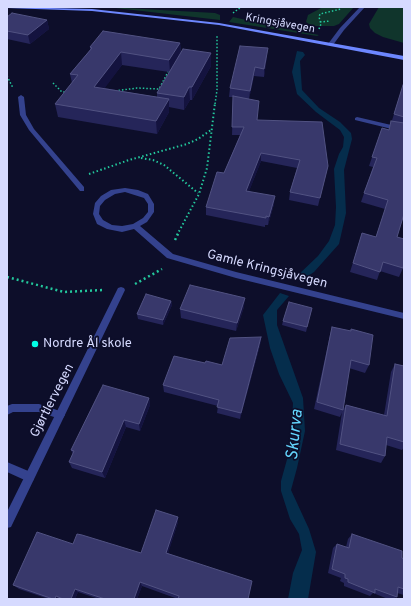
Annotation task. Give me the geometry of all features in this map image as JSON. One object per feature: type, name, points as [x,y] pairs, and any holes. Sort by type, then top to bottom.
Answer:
[{"type":"street","name":"Kringsjåvegen","points":[[7,7],[93,9],[219,24],[404,58]]},
{"type":"street","points":[[331,44],[342,29],[363,7]]},
{"type":"street","points":[[21,97],[23,115],[32,130],[82,189]]},
{"type":"street","points":[[357,119],[404,130]]},
{"type":"street","points":[[125,190],[146,196],[151,204],[151,212],[145,220],[135,226],[122,229],[110,227],[100,222],[96,214],[97,206],[103,198],[113,192],[125,190]]},
{"type":"street","name":"Gamle Kringsjåvegen","points":[[135,226],[170,256],[250,278],[404,316]]},
{"type":"street","name":"Gjørtlervegen","points":[[7,523],[121,290]]},
{"type":"street","points":[[7,411],[12,408],[39,408],[60,415]]},
{"type":"street","points":[[7,467],[29,477]]},
{"type":"path","points":[[231,13],[235,12],[241,7]]},
{"type":"path","points":[[318,30],[321,24],[319,17],[320,14],[343,7]]},
{"type":"path","points":[[175,240],[185,218],[199,194],[205,177],[210,150],[211,130],[217,90],[217,35]]},
{"type":"path","points":[[112,92],[137,88],[159,89],[170,67]]},
{"type":"path","points":[[7,76],[12,86]]},
{"type":"path","points":[[53,83],[62,92],[70,93]]},
{"type":"path","points":[[74,180],[116,164],[174,149],[198,139],[211,130]]},
{"type":"path","points":[[139,157],[153,160],[164,165],[199,194]]},
{"type":"path","points":[[7,277],[64,292],[121,290],[166,266]]},
{"type":"green space","points":[[107,7],[215,13],[220,15],[220,20]]},
{"type":"green space","points":[[323,7],[354,7],[339,24],[334,26],[312,26],[306,22],[308,15]]},
{"type":"green space","points":[[379,7],[404,7],[404,43],[383,37],[375,33],[370,28],[369,24]]},
{"type":"green space","points":[[233,17],[319,35],[317,36],[229,22]]},
{"type":"water","points":[[297,51],[303,52],[305,55],[300,61],[302,90],[319,108],[340,122],[351,133],[352,139],[344,170],[346,213],[339,244],[314,272],[305,278],[297,276],[318,256],[329,241],[335,225],[336,207],[334,169],[343,147],[344,137],[340,130],[316,112],[297,94],[292,72]]},
{"type":"water","name":"Skurva","points":[[280,293],[289,296],[277,310],[277,325],[303,398],[305,431],[291,490],[309,529],[316,552],[308,599],[288,599],[293,573],[302,550],[299,534],[290,519],[281,491],[281,481],[291,445],[293,403],[279,374],[270,348],[263,315]]},
{"type":"building","points":[[12,13],[47,20],[28,35],[7,31],[7,17]]},
{"type":"building","points":[[103,31],[180,43],[169,60],[121,52],[94,87],[169,99],[156,121],[55,104],[78,75],[70,74],[92,48],[90,47]]},
{"type":"building","points":[[240,46],[268,48],[264,69],[255,67],[250,91],[230,88]]},
{"type":"building","points":[[183,49],[211,53],[192,87],[189,87],[184,97],[157,93]]},
{"type":"building","points":[[404,85],[404,117],[394,114]]},
{"type":"building","points":[[233,96],[259,101],[257,120],[322,122],[328,166],[320,198],[290,192],[300,160],[261,153],[246,191],[275,196],[269,217],[266,216],[266,218],[206,207],[217,172],[224,173],[244,127],[232,127]]},
{"type":"building","points":[[391,121],[404,123],[404,214],[397,237],[404,239],[404,263],[403,268],[383,262],[380,272],[353,263],[362,233],[376,237],[388,200],[364,193],[377,158],[372,157],[382,128],[389,130]]},
{"type":"building","points":[[190,285],[245,298],[237,323],[180,309]]},
{"type":"building","points":[[146,294],[171,301],[163,320],[137,314]]},
{"type":"building","points":[[289,302],[312,308],[307,327],[283,321]]},
{"type":"building","points":[[332,327],[351,331],[351,329],[373,335],[369,365],[351,360],[343,410],[317,402]]},
{"type":"building","points":[[261,337],[241,413],[217,407],[219,400],[163,385],[174,356],[222,365],[230,338]]},
{"type":"building","points":[[395,364],[404,366],[404,442],[387,437],[385,456],[340,444],[346,405],[387,416]]},
{"type":"building","points":[[103,385],[149,398],[139,424],[124,420],[102,472],[69,462],[74,451],[71,450]]},
{"type":"building","points":[[156,510],[178,517],[166,553],[252,581],[248,599],[178,599],[179,596],[140,582],[134,599],[105,599],[75,589],[71,599],[63,599],[56,596],[55,599],[53,599],[13,585],[37,532],[73,544],[77,534],[82,535],[141,553]]},
{"type":"building","points":[[352,534],[402,551],[402,558],[404,559],[404,589],[398,587],[397,597],[375,589],[375,593],[348,582],[348,579],[345,578],[345,574],[332,569],[337,544],[349,548]]},
{"type":"place","name":"Nordre Ål skole","points":[[35,344]]}]
